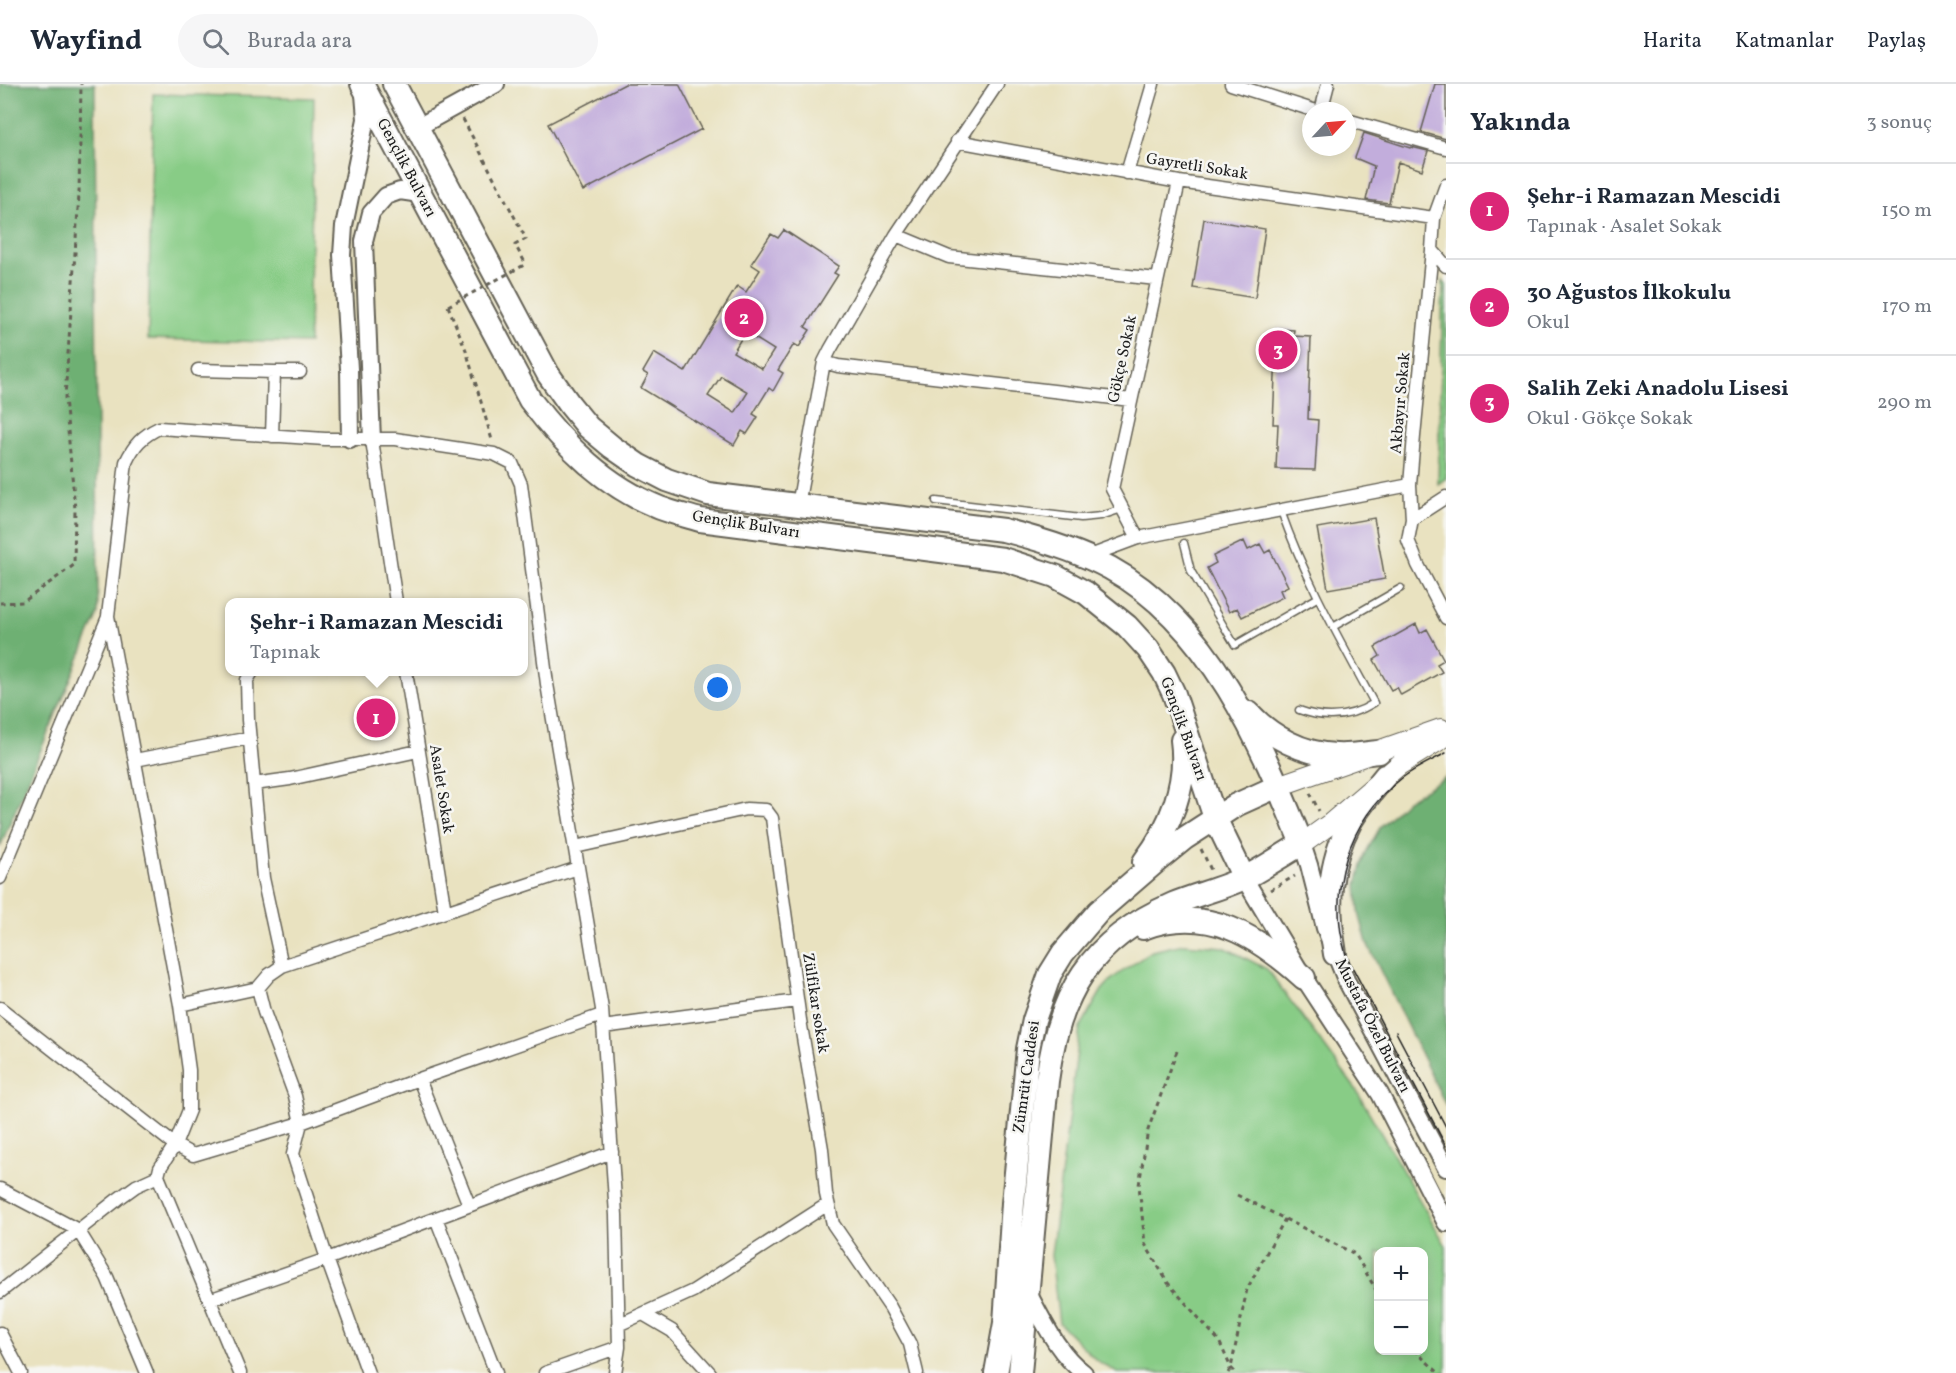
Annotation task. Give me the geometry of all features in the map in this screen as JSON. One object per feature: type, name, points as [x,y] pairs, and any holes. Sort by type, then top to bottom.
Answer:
[{"type":"highway","name":"Gençlik Bulvarı","points":[[394,84],[548,374],[588,427],[612,447],[667,480],[708,494],[1003,530],[1032,537],[1110,568],[1134,583],[1161,605],[1184,629],[1234,697],[1254,733],[1302,844]]},
{"type":"highway","name":"Gençlik Bulvarı","points":[[363,86],[530,400],[551,428],[580,458],[619,487],[659,507],[700,520],[1003,559],[1055,576],[1086,593],[1127,626],[1148,649],[1164,673],[1174,694],[1215,818],[1244,878]]},
{"type":"highway","points":[[1126,886],[1149,856],[1166,828],[1180,785],[1183,744],[1174,694]]},
{"type":"highway","points":[[1234,697],[1257,722],[1296,747],[1337,755],[1379,752]]},
{"type":"highway","points":[[1335,954],[1329,920],[1329,896],[1339,847],[1352,820],[1385,776]]},
{"type":"highway","name":"Zümrüt Caddesi","points":[[996,1373],[1005,1323],[1019,1133],[1028,1049],[1034,1020],[1050,974],[1063,953],[1099,911],[1126,886],[1176,845],[1215,818],[1236,805],[1278,786]]},
{"type":"highway","points":[[1020,1373],[1051,1052],[1056,1028],[1072,989],[1098,955],[1129,927],[1175,903],[1244,878],[1302,844]]},
{"type":"highway","points":[[1098,955],[1130,934],[1146,927],[1166,922],[1216,923],[1257,941],[1275,952],[1304,978]]},
{"type":"main road","points":[[418,127],[496,84]]},
{"type":"main road","points":[[350,439],[349,369],[342,255],[344,226],[366,119],[363,86]]},
{"type":"main road","points":[[372,440],[364,241],[371,213],[386,196],[400,190],[420,194]]},
{"type":"main road","points":[[1278,786],[1446,727]]},
{"type":"main road","points":[[1302,844],[1330,824],[1385,776],[1446,736]]},
{"type":"main road","name":"Mustafa Özel Bulvarı","points":[[1302,844],[1325,928],[1346,980],[1446,1167]]},
{"type":"main road","points":[[1244,878],[1304,978],[1380,1094],[1446,1223]]},
{"type":"main road","points":[[1027,1291],[1054,1340],[1075,1366],[1084,1373]]},
{"type":"street","points":[[798,505],[824,362],[896,235],[997,84]]},
{"type":"street","points":[[1127,173],[1153,84]]},
{"type":"street","points":[[1231,84],[1302,107]]},
{"type":"street","points":[[1323,102],[1328,84]]},
{"type":"street","points":[[1356,123],[1446,148]]},
{"type":"street","name":"Gayretli Sokak","points":[[957,141],[1179,182],[1434,218]]},
{"type":"street","name":"Gökçe Sokak","points":[[1138,538],[1112,489],[1179,182]]},
{"type":"street","name":"Akbayır Sokak","points":[[1446,185],[1434,218],[1410,485],[1412,519],[1408,540],[1418,565],[1446,618]]},
{"type":"street","points":[[896,235],[949,257],[1157,279]]},
{"type":"street","points":[[1432,250],[1446,266]]},
{"type":"street","points":[[824,362],[838,366],[1131,400]]},
{"type":"street","points":[[198,370],[300,372]]},
{"type":"street","points":[[272,436],[274,372]]},
{"type":"street","points":[[0,878],[108,616],[126,462],[144,435],[159,428],[272,436],[395,439],[494,454],[512,463],[521,484],[547,684],[603,1021],[616,1215],[619,1347],[615,1373]]},
{"type":"street","points":[[372,440],[395,598]]},
{"type":"street","points":[[1087,557],[1138,538],[1410,485]]},
{"type":"street","points":[[1412,519],[1446,498]]},
{"type":"street","points":[[108,616],[180,1005],[189,1070],[189,1110],[175,1145],[160,1168],[158,1176],[240,1373]]},
{"type":"street","points":[[250,676],[247,680],[250,738],[263,878],[282,966]]},
{"type":"street","name":"Asalet Sokak","points":[[407,676],[445,912]]},
{"type":"street","points":[[135,760],[250,738]]},
{"type":"street","points":[[254,784],[290,779],[418,751]]},
{"type":"street","name":"Zülfikar sokak","points":[[575,847],[746,809],[766,810],[772,818],[797,1001],[833,1224],[890,1307],[910,1344],[917,1373]]},
{"type":"street","points":[[180,1005],[258,988],[269,975],[282,966],[578,868]]},
{"type":"street","points":[[258,988],[264,1012],[295,1096],[301,1123],[293,1154],[327,1259],[368,1373]]},
{"type":"street","points":[[0,1008],[175,1145],[193,1155],[301,1123],[419,1079],[603,1021],[797,1001]]},
{"type":"street","points":[[419,1079],[469,1205]]},
{"type":"street","points":[[209,1300],[327,1259],[612,1152]]},
{"type":"street","points":[[0,1292],[136,1186],[158,1176]]},
{"type":"street","points":[[0,1189],[78,1230],[107,1277],[147,1373]]},
{"type":"street","points":[[618,1325],[693,1291],[828,1204]]},
{"type":"street","points":[[436,1218],[496,1373]]},
{"type":"street","points":[[643,1314],[672,1331],[710,1373]]},
{"type":"street","points":[[0,1333],[21,1373]]},
{"type":"street","points":[[545,1373],[619,1347]]},
{"type":"lane","points":[[936,501],[1081,518],[1101,516],[1123,509]]},
{"type":"lane","points":[[1280,510],[1295,552],[1317,598],[1374,703],[1356,712],[1334,717],[1299,710]]},
{"type":"lane","points":[[1184,543],[1191,571],[1235,645],[1317,598]]},
{"type":"lane","points":[[1333,627],[1401,588]]},
{"type":"path","points":[[0,603],[23,602],[74,564],[75,509],[65,397],[79,195],[81,84]]},
{"type":"path","points":[[456,106],[526,239],[515,245],[526,264],[448,306],[460,334],[484,408],[494,454]]},
{"type":"path","points":[[1307,786],[1322,817]]},
{"type":"path","points":[[1197,841],[1216,879]]},
{"type":"path","points":[[1263,894],[1302,873]]},
{"type":"path","points":[[1177,1051],[1148,1130],[1138,1185],[1145,1244],[1168,1283],[1219,1341],[1231,1368],[1236,1373]]},
{"type":"path","points":[[1237,1195],[1355,1254],[1374,1286]]},
{"type":"path","points":[[1228,1373],[1231,1368],[1247,1290],[1285,1219]]},
{"type":"path","points":[[1419,1355],[1439,1373]]},
{"type":"green space","points":[[0,84],[95,84],[98,614],[0,847]]},
{"type":"green space","points":[[153,94],[314,98],[309,343],[148,339]]},
{"type":"green space","points":[[1443,281],[1446,285],[1446,478],[1438,484]]},
{"type":"green space","points":[[1446,777],[1446,1106],[1367,943],[1359,913],[1357,884],[1365,854],[1381,826],[1407,800]]},
{"type":"green space","points":[[1184,944],[1224,947],[1267,969],[1355,1088],[1446,1246],[1446,1373],[1117,1373],[1096,1360],[1059,1323],[1051,1255],[1080,1028],[1102,990],[1113,978],[1152,951]]},
{"type":"building","points":[[625,84],[679,84],[702,129],[583,191],[548,124]]},
{"type":"building","points":[[1435,84],[1446,84],[1446,139],[1421,132]]},
{"type":"building","points":[[1364,133],[1410,148],[1428,151],[1422,170],[1398,162],[1389,203],[1366,200],[1374,166],[1355,158]]},
{"type":"building","points":[[1204,219],[1265,229],[1255,298],[1193,288]]},
{"type":"building","points":[[784,230],[839,266],[834,273],[838,275],[805,327],[810,330],[799,347],[794,344],[778,370],[783,373],[773,391],[769,388],[753,414],[758,417],[747,434],[742,431],[734,445],[641,388],[648,375],[643,372],[654,353],[685,372],[737,286],[746,292],[760,270],[751,264],[771,234],[778,238]],"holes":[[[745,332],[774,350],[762,369],[733,352]],[[721,376],[748,392],[735,413],[708,396]]]},
{"type":"building","points":[[1277,329],[1294,330],[1293,336],[1311,337],[1308,419],[1318,420],[1315,470],[1276,469],[1278,424],[1273,424]]},
{"type":"building","points":[[1374,518],[1385,579],[1328,589],[1317,528]]},
{"type":"building","points":[[1244,541],[1248,550],[1260,544],[1265,553],[1270,550],[1288,586],[1280,590],[1283,597],[1242,617],[1237,608],[1229,612],[1207,568],[1216,563],[1213,556]]},
{"type":"building","points":[[1416,624],[1420,633],[1427,629],[1444,660],[1437,664],[1442,672],[1401,695],[1397,687],[1391,690],[1374,660],[1380,656],[1375,647]]},
{"type":"tram line","points":[[1446,753],[1402,778],[1383,795],[1367,815],[1346,858],[1339,906],[1346,955],[1446,1146]]},
{"type":"tram line","points":[[1396,1032],[1446,1127]]},
{"type":"place","name":"30 Ağustos İlkokulu","points":[[744,318]]},
{"type":"place","name":"Salih Zeki Anadolu Lisesi","points":[[1278,350]]},
{"type":"place","name":"Şehr-i Ramazan Mescidi","points":[[376,718]]}]
